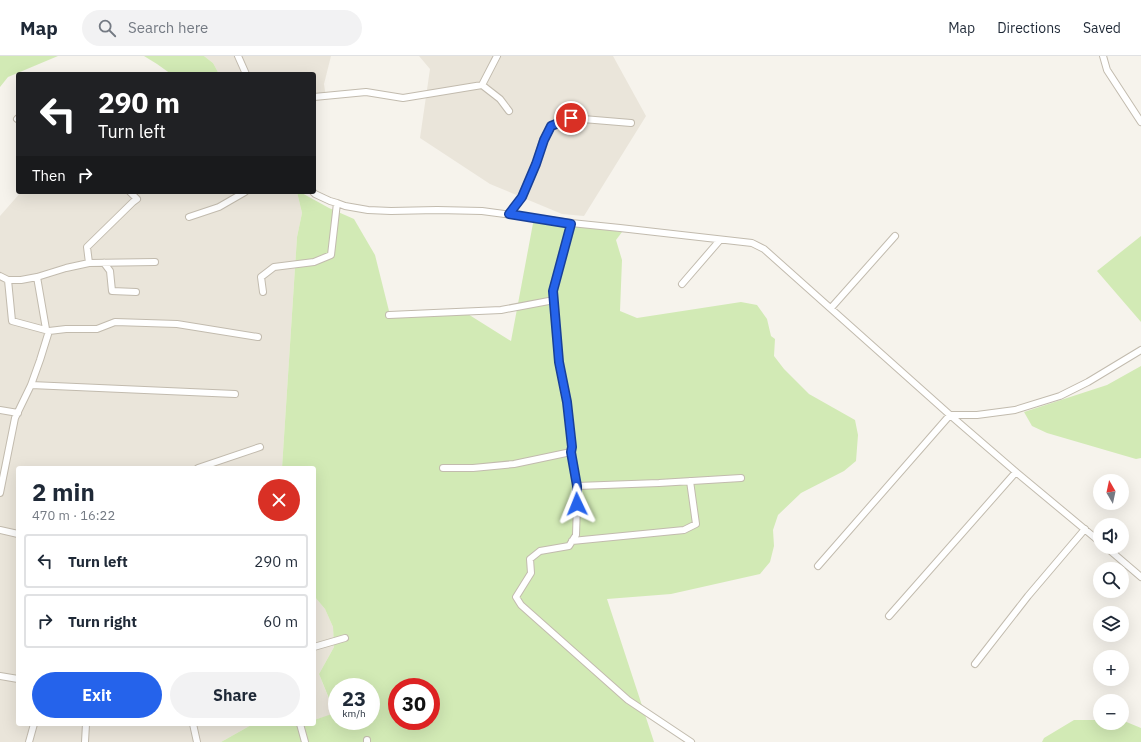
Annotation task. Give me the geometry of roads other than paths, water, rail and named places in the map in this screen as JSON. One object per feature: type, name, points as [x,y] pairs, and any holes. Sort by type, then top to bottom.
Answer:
[{"type":"street","points":[[238,56],[245,72]]},
{"type":"street","points":[[482,85],[497,56]]},
{"type":"street","points":[[1103,56],[1107,70],[1141,122]]},
{"type":"street","points":[[316,97],[366,92],[403,98],[482,85],[500,99],[509,111]]},
{"type":"street","points":[[509,214],[522,197],[551,126],[571,118],[631,123]]},
{"type":"street","points":[[89,263],[87,247],[132,202],[137,199],[132,194]]},
{"type":"street","points":[[189,217],[219,207],[242,194]]},
{"type":"street","points":[[315,194],[330,202],[368,210],[482,211],[571,224],[752,243],[764,249],[950,415],[1093,536]]},
{"type":"street","points":[[263,292],[261,277],[274,267],[314,262],[331,255],[338,203]]},
{"type":"street","points":[[571,224],[553,291],[559,362],[567,402],[572,447],[571,452],[577,486],[576,535],[569,546],[540,551],[530,559],[531,573],[516,597],[521,605],[628,700],[691,742]]},
{"type":"street","points":[[831,308],[895,236]]},
{"type":"street","points":[[682,284],[720,240]]},
{"type":"street","points":[[0,276],[8,280],[21,280],[38,277],[66,268],[89,263],[155,262]]},
{"type":"street","points":[[104,263],[110,271],[112,291],[136,292]]},
{"type":"street","points":[[0,493],[14,423],[31,385],[48,331],[46,329],[38,277]]},
{"type":"street","points":[[8,280],[12,321],[48,331],[66,329],[90,330],[115,322],[177,324],[258,336]]},
{"type":"street","points":[[389,315],[501,310],[554,300]]},
{"type":"street","points":[[818,566],[950,415],[977,415],[1015,410],[1060,396],[1088,382],[1141,350]]},
{"type":"street","points":[[31,385],[235,394]]},
{"type":"street","points":[[0,410],[18,413]]},
{"type":"street","points":[[204,466],[260,447]]},
{"type":"street","points":[[443,468],[473,468],[514,464],[571,452]]},
{"type":"street","points":[[889,616],[1016,472]]},
{"type":"street","points":[[577,486],[741,478]]},
{"type":"street","points":[[572,541],[684,530],[696,524],[690,481]]},
{"type":"street","points":[[975,664],[1028,596],[1085,529]]},
{"type":"street","points":[[0,530],[16,534]]},
{"type":"street","points":[[1114,554],[1141,577]]},
{"type":"street","points":[[316,646],[345,638]]},
{"type":"street","points":[[0,676],[16,679]]},
{"type":"street","points":[[29,742],[33,726]]},
{"type":"street","points":[[85,742],[86,726]]},
{"type":"street","points":[[193,726],[196,742]]},
{"type":"street","points":[[301,726],[305,742]]}]
